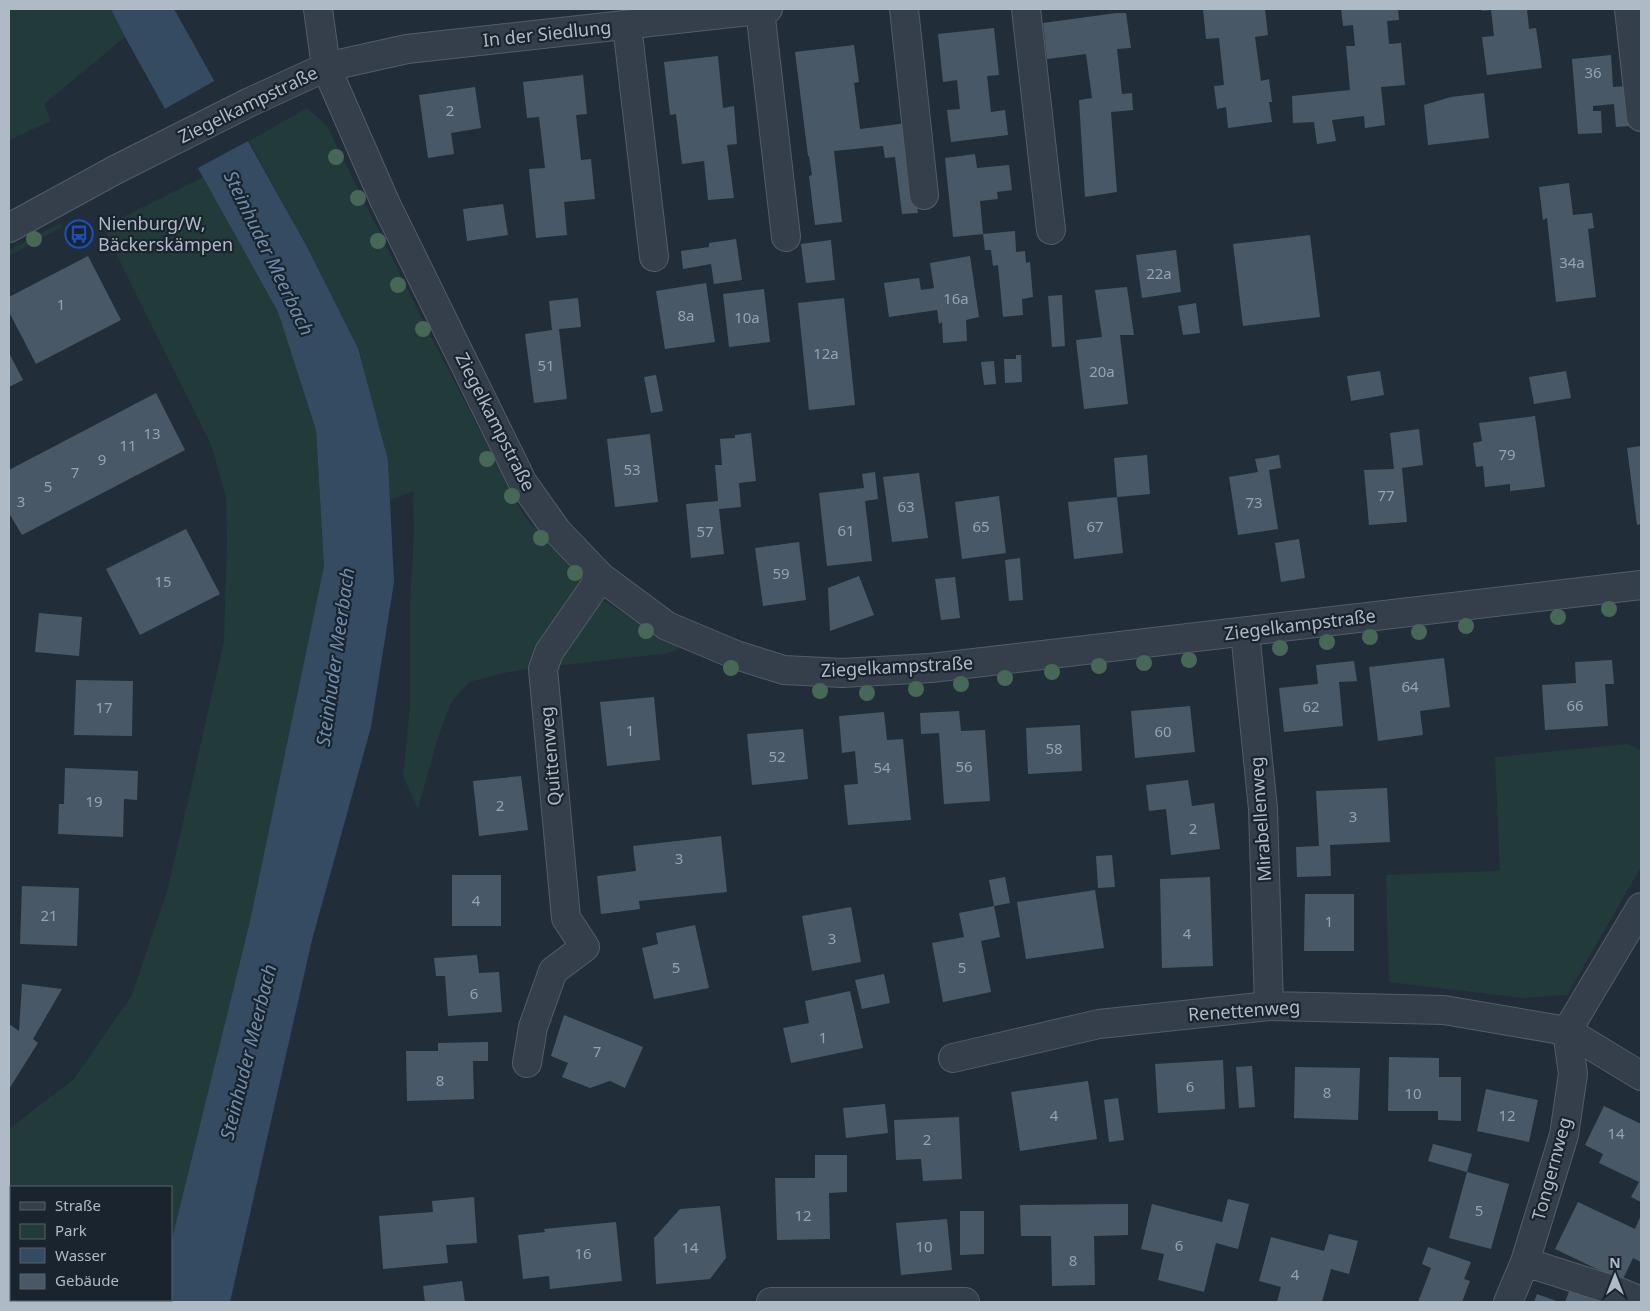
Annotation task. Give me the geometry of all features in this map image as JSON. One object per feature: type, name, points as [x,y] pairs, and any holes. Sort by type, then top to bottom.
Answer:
[{"type":"street","points":[[318,9],[326,67]]},
{"type":"street","points":[[764,9],[786,237]]},
{"type":"street","name":"In der Siedlung","points":[[326,67],[407,49],[764,9]]},
{"type":"street","points":[[904,9],[924,195]]},
{"type":"street","points":[[1026,9],[1050,230]]},
{"type":"street","points":[[1629,9],[1641,117]]},
{"type":"street","points":[[627,24],[654,257]]},
{"type":"street","name":"Ziegelkampstraße","points":[[9,228],[115,170],[250,102],[326,67],[385,202],[523,483],[557,531],[601,577],[667,626],[736,655],[784,670],[842,673],[931,668],[1641,585]]},
{"type":"street","name":"Quittenweg","points":[[527,1063],[533,1027],[553,971],[585,947],[566,918],[543,669],[549,652],[601,577]]},
{"type":"street","name":"Mirabellenweg","points":[[1245,632],[1263,808],[1270,1006]]},
{"type":"street","points":[[1567,1031],[1641,907]]},
{"type":"street","name":"Renettenweg","points":[[953,1058],[1099,1024],[1270,1006],[1444,1010],[1567,1031],[1641,1076]]},
{"type":"street","name":"Tongernweg","points":[[1508,1302],[1525,1262],[1564,1135],[1572,1074],[1567,1031]]},
{"type":"street","points":[[1525,1262],[1641,1301]]},
{"type":"street","points":[[771,1302],[965,1302]]},
{"type":"green space","points":[[9,9],[111,9],[125,37],[44,104],[51,121],[9,140]]},
{"type":"green space","points":[[307,108],[327,126],[426,327],[524,516],[581,578],[582,585],[533,668],[469,682],[451,703],[438,737],[418,809],[403,776],[410,707],[410,606],[414,532],[413,491],[390,500],[388,460],[358,348],[306,245],[249,141]]},
{"type":"green space","points":[[203,177],[278,312],[316,430],[324,566],[250,921],[172,1239],[172,1186],[10,1186],[10,1301],[157,1302],[9,1302],[9,1129],[74,1079],[132,995],[168,889],[224,641],[227,541],[226,497],[212,447],[103,227]]},
{"type":"green space","points":[[60,223],[62,227],[9,256],[9,250]]},
{"type":"green space","points":[[604,601],[638,623],[682,647],[669,653],[555,666],[592,610]]},
{"type":"green space","points":[[1628,744],[1641,751],[1641,867],[1567,995],[1522,998],[1389,982],[1386,875],[1500,871],[1495,757]]},
{"type":"water","name":"Steinhuder Meerbach","points":[[111,9],[174,9],[306,245],[358,348],[388,460],[394,582],[371,727],[312,940],[230,1302],[157,1301],[172,1301],[172,1239],[250,921],[324,566],[316,430],[278,312]]},
{"type":"pier","points":[[216,80],[250,140],[196,169],[163,110]]},
{"type":"building","points":[[1203,9],[1265,9],[1268,35],[1255,37],[1261,81],[1269,79],[1272,102],[1269,102],[1272,122],[1228,128],[1226,107],[1217,109],[1214,86],[1224,85],[1219,38],[1206,39]]},
{"type":"building","points":[[1341,9],[1398,9],[1399,20],[1387,21],[1389,44],[1401,43],[1405,85],[1381,87],[1385,125],[1365,128],[1364,116],[1332,120],[1336,141],[1317,144],[1314,122],[1293,123],[1292,96],[1350,90],[1346,46],[1355,46],[1353,25],[1343,26]]},
{"type":"building","points":[[1482,9],[1527,9],[1529,29],[1536,28],[1542,68],[1487,75],[1482,37],[1494,36],[1491,10],[1482,11]]},
{"type":"building","points":[[1126,13],[1131,48],[1117,49],[1122,94],[1132,93],[1133,110],[1111,112],[1117,192],[1085,197],[1079,100],[1092,98],[1086,54],[1047,59],[1043,23]]},
{"type":"building","points":[[994,28],[999,75],[987,76],[991,112],[1005,110],[1008,135],[951,142],[947,110],[960,109],[957,80],[943,82],[938,34]]},
{"type":"building","points":[[854,45],[859,82],[854,83],[860,129],[907,123],[918,213],[902,214],[895,157],[885,158],[883,146],[834,151],[842,222],[815,225],[809,176],[812,175],[795,52]]},
{"type":"building","points":[[1611,55],[1613,87],[1628,86],[1631,126],[1616,127],[1614,104],[1593,106],[1593,111],[1601,111],[1602,133],[1578,134],[1572,59]]},
{"type":"building","points":[[718,56],[723,108],[734,106],[737,144],[727,145],[734,198],[708,200],[704,161],[682,164],[676,114],[670,115],[664,62]]},
{"type":"building","points":[[583,75],[587,114],[576,115],[581,160],[591,159],[595,199],[564,202],[567,235],[536,238],[529,169],[545,168],[539,117],[527,118],[523,82]]},
{"type":"building","points":[[475,87],[481,128],[451,133],[454,154],[428,158],[419,95]]},
{"type":"building","points":[[1484,93],[1489,138],[1428,145],[1424,105],[1451,97]]},
{"type":"building","points":[[975,154],[977,168],[1009,165],[1012,190],[997,192],[998,199],[980,201],[983,234],[953,237],[945,158]]},
{"type":"building","points":[[1569,183],[1573,215],[1592,213],[1594,228],[1588,229],[1596,297],[1556,302],[1547,218],[1543,220],[1539,187]]},
{"type":"building","points":[[503,204],[508,235],[467,241],[463,209]]},
{"type":"building","points":[[1015,231],[1016,252],[1025,251],[1026,263],[1030,262],[1033,297],[1022,299],[1023,315],[1003,317],[998,265],[993,266],[991,250],[985,250],[983,234]]},
{"type":"building","points":[[1310,235],[1320,317],[1243,326],[1233,244]]},
{"type":"building","points":[[736,239],[742,280],[714,284],[711,264],[683,269],[681,251],[709,247],[709,243]]},
{"type":"building","points":[[831,240],[835,280],[806,283],[801,244]]},
{"type":"building","points":[[1176,250],[1181,292],[1142,298],[1136,255]]},
{"type":"building","points":[[88,256],[121,320],[36,364],[9,312],[9,297]]},
{"type":"building","points":[[970,256],[979,317],[966,320],[967,341],[943,343],[942,322],[939,324],[937,310],[889,317],[884,283],[919,278],[921,290],[934,288],[930,263]]},
{"type":"building","points":[[706,283],[715,342],[665,349],[656,291]]},
{"type":"building","points":[[1127,287],[1134,335],[1120,335],[1128,404],[1084,409],[1076,340],[1102,337],[1095,290]]},
{"type":"building","points":[[764,289],[770,342],[729,347],[723,294]]},
{"type":"building","points":[[1062,295],[1065,346],[1052,347],[1048,296]]},
{"type":"building","points":[[578,298],[581,327],[559,329],[567,399],[534,403],[525,334],[552,330],[549,301]]},
{"type":"building","points":[[844,298],[855,405],[809,410],[798,303]]},
{"type":"building","points":[[1196,303],[1200,333],[1183,335],[1178,306]]},
{"type":"building","points":[[9,353],[23,380],[9,387]]},
{"type":"building","points":[[1016,355],[1021,355],[1022,382],[1005,383],[1004,359],[1016,359]]},
{"type":"building","points":[[994,361],[996,384],[984,385],[981,362]]},
{"type":"building","points":[[1380,371],[1384,395],[1351,401],[1347,376]]},
{"type":"building","points":[[1566,371],[1571,398],[1534,404],[1529,377]]},
{"type":"building","points":[[656,375],[663,411],[651,413],[644,377]]},
{"type":"building","points":[[156,393],[185,450],[22,535],[9,513],[9,470]]},
{"type":"building","points":[[1535,416],[1545,487],[1510,491],[1510,484],[1485,487],[1483,466],[1476,467],[1473,443],[1482,441],[1479,423]]},
{"type":"building","points":[[1419,429],[1423,465],[1402,468],[1407,522],[1369,525],[1364,470],[1394,469],[1390,433]]},
{"type":"building","points":[[751,433],[756,481],[739,483],[741,507],[719,509],[724,554],[691,558],[686,504],[718,501],[715,465],[722,465],[720,439],[735,438],[735,435]]},
{"type":"building","points":[[650,434],[658,502],[615,507],[607,439]]},
{"type":"building","points":[[1641,446],[1641,524],[1637,525],[1627,448]]},
{"type":"building","points":[[1147,455],[1150,494],[1117,497],[1114,458]]},
{"type":"building","points":[[1279,455],[1281,468],[1269,470],[1278,529],[1238,535],[1229,477],[1258,472],[1255,459]]},
{"type":"building","points":[[875,472],[878,499],[865,501],[872,561],[827,566],[819,493],[864,488],[862,474]]},
{"type":"building","points":[[919,473],[928,538],[892,542],[883,477]]},
{"type":"building","points":[[999,496],[1006,553],[962,559],[955,502]]},
{"type":"building","points":[[1117,497],[1123,553],[1074,559],[1068,502]]},
{"type":"building","points":[[186,529],[220,594],[140,635],[106,569]]},
{"type":"building","points":[[1299,539],[1305,578],[1281,582],[1275,543]]},
{"type":"building","points":[[799,542],[806,600],[763,606],[755,548]]},
{"type":"building","points":[[1020,558],[1023,600],[1009,601],[1005,560]]},
{"type":"building","points":[[859,576],[874,615],[830,631],[828,588]]},
{"type":"building","points":[[955,577],[960,618],[941,620],[935,579]]},
{"type":"building","points":[[39,613],[82,617],[79,656],[35,652]]},
{"type":"building","points":[[1444,658],[1450,707],[1420,711],[1423,735],[1378,741],[1369,667]]},
{"type":"building","points":[[1612,660],[1614,684],[1605,684],[1608,726],[1545,730],[1542,685],[1576,683],[1575,662]]},
{"type":"building","points":[[1354,661],[1357,681],[1339,682],[1343,726],[1284,732],[1279,688],[1318,684],[1316,665]]},
{"type":"building","points":[[76,680],[133,681],[132,736],[74,735]]},
{"type":"building","points":[[654,697],[660,760],[607,766],[600,702]]},
{"type":"building","points":[[1190,706],[1195,752],[1135,758],[1131,711]]},
{"type":"building","points":[[959,711],[961,731],[985,730],[990,801],[944,804],[939,733],[921,734],[920,713]]},
{"type":"building","points":[[884,712],[887,740],[903,739],[911,820],[848,825],[844,785],[858,784],[855,751],[842,753],[839,716]]},
{"type":"building","points":[[1080,725],[1082,771],[1028,774],[1026,728]]},
{"type":"building","points":[[803,729],[808,779],[752,785],[747,734]]},
{"type":"building","points":[[65,768],[138,771],[137,800],[124,799],[123,837],[58,834],[59,804],[64,804]]},
{"type":"building","points":[[521,776],[528,830],[479,836],[473,781]]},
{"type":"building","points":[[1188,780],[1192,806],[1214,803],[1220,849],[1171,855],[1166,809],[1149,811],[1146,785]]},
{"type":"building","points":[[1387,788],[1390,842],[1330,845],[1331,876],[1297,877],[1296,847],[1319,846],[1316,791]]},
{"type":"building","points":[[721,836],[727,892],[639,901],[640,909],[601,914],[597,876],[636,871],[633,846]]},
{"type":"building","points":[[1112,855],[1115,887],[1098,888],[1096,856]]},
{"type":"building","points":[[452,875],[501,875],[501,926],[452,926]]},
{"type":"building","points":[[1005,877],[1010,903],[994,906],[989,880]]},
{"type":"building","points":[[1210,877],[1213,966],[1162,968],[1160,879]]},
{"type":"building","points":[[22,886],[79,888],[77,946],[20,944]]},
{"type":"building","points":[[1095,890],[1104,948],[1026,959],[1017,902]]},
{"type":"building","points":[[1305,894],[1354,894],[1354,951],[1304,951]]},
{"type":"building","points":[[994,906],[1000,937],[981,941],[991,992],[943,1002],[932,943],[964,937],[959,913]]},
{"type":"building","points":[[851,907],[861,962],[812,971],[802,916]]},
{"type":"building","points":[[695,925],[709,988],[654,999],[642,948],[658,944],[656,933]]},
{"type":"building","points":[[477,955],[479,973],[499,972],[502,1012],[448,1016],[445,976],[436,976],[434,958]]},
{"type":"building","points":[[884,974],[890,1003],[862,1009],[855,980]]},
{"type":"building","points":[[22,984],[62,989],[33,1039],[38,1043],[9,1089],[9,1024],[19,1031]]},
{"type":"building","points":[[850,991],[863,1048],[791,1063],[783,1028],[809,1023],[805,1001]]},
{"type":"building","points":[[564,1015],[643,1047],[625,1088],[610,1081],[590,1088],[562,1077],[568,1063],[551,1056]]},
{"type":"building","points":[[488,1042],[488,1061],[473,1061],[474,1099],[407,1101],[406,1051],[438,1051],[438,1043]]},
{"type":"building","points":[[1389,1057],[1439,1058],[1439,1077],[1461,1077],[1461,1121],[1438,1120],[1438,1111],[1388,1111]]},
{"type":"building","points":[[1223,1060],[1225,1109],[1158,1113],[1155,1064]]},
{"type":"building","points":[[1252,1066],[1255,1107],[1239,1108],[1236,1067]]},
{"type":"building","points":[[1295,1067],[1360,1068],[1358,1120],[1294,1118]]},
{"type":"building","points":[[1088,1081],[1097,1139],[1020,1151],[1011,1092]]},
{"type":"building","points":[[1486,1089],[1538,1100],[1529,1142],[1477,1131]]},
{"type":"building","points":[[1118,1098],[1124,1140],[1109,1142],[1104,1100]]},
{"type":"building","points":[[885,1104],[888,1133],[846,1138],[843,1108]]},
{"type":"building","points":[[1604,1106],[1641,1124],[1641,1202],[1631,1197],[1639,1182],[1599,1163],[1603,1154],[1585,1145]]},
{"type":"building","points":[[959,1117],[962,1179],[923,1181],[921,1159],[896,1160],[894,1120]]},
{"type":"building","points":[[1433,1144],[1472,1154],[1467,1172],[1428,1161]]},
{"type":"building","points":[[815,1155],[847,1155],[847,1192],[829,1193],[830,1239],[777,1240],[775,1178],[815,1178]]},
{"type":"building","points":[[1467,1172],[1509,1184],[1491,1249],[1449,1238]]},
{"type":"building","points":[[474,1197],[477,1243],[446,1245],[448,1263],[383,1269],[379,1216],[433,1212],[432,1201]]},
{"type":"building","points":[[1228,1199],[1249,1204],[1238,1249],[1216,1243],[1204,1292],[1158,1280],[1164,1254],[1141,1249],[1152,1204],[1222,1222]]},
{"type":"building","points":[[1578,1202],[1635,1229],[1641,1215],[1641,1262],[1633,1258],[1622,1281],[1555,1249]]},
{"type":"building","points":[[1128,1204],[1128,1235],[1094,1236],[1095,1285],[1052,1286],[1051,1236],[1021,1236],[1020,1205]]},
{"type":"building","points":[[720,1206],[726,1258],[710,1279],[656,1284],[654,1238],[680,1209]]},
{"type":"building","points":[[960,1211],[984,1211],[984,1254],[960,1255]]},
{"type":"building","points":[[947,1219],[952,1270],[901,1275],[896,1223]]},
{"type":"building","points":[[616,1222],[622,1281],[550,1289],[549,1276],[523,1279],[518,1235],[545,1232],[544,1229]]},
{"type":"building","points":[[1329,1234],[1358,1241],[1349,1274],[1331,1269],[1322,1302],[1277,1302],[1281,1287],[1259,1281],[1271,1237],[1324,1251]]},
{"type":"building","points":[[1428,1247],[1471,1262],[1464,1279],[1470,1281],[1462,1302],[1418,1302],[1431,1268],[1422,1264]]},
{"type":"building","points":[[462,1281],[465,1302],[425,1302],[423,1286]]},
{"type":"building","points":[[1570,1289],[1603,1302],[1565,1302]]},
{"type":"building","points":[[1537,1294],[1559,1302],[1534,1302]]},
{"type":"waterway","points":[[98,1302],[110,1301]]},
{"type":"place","name":"Nienburg/W, Bäckerskämpen","points":[[79,234]]}]
